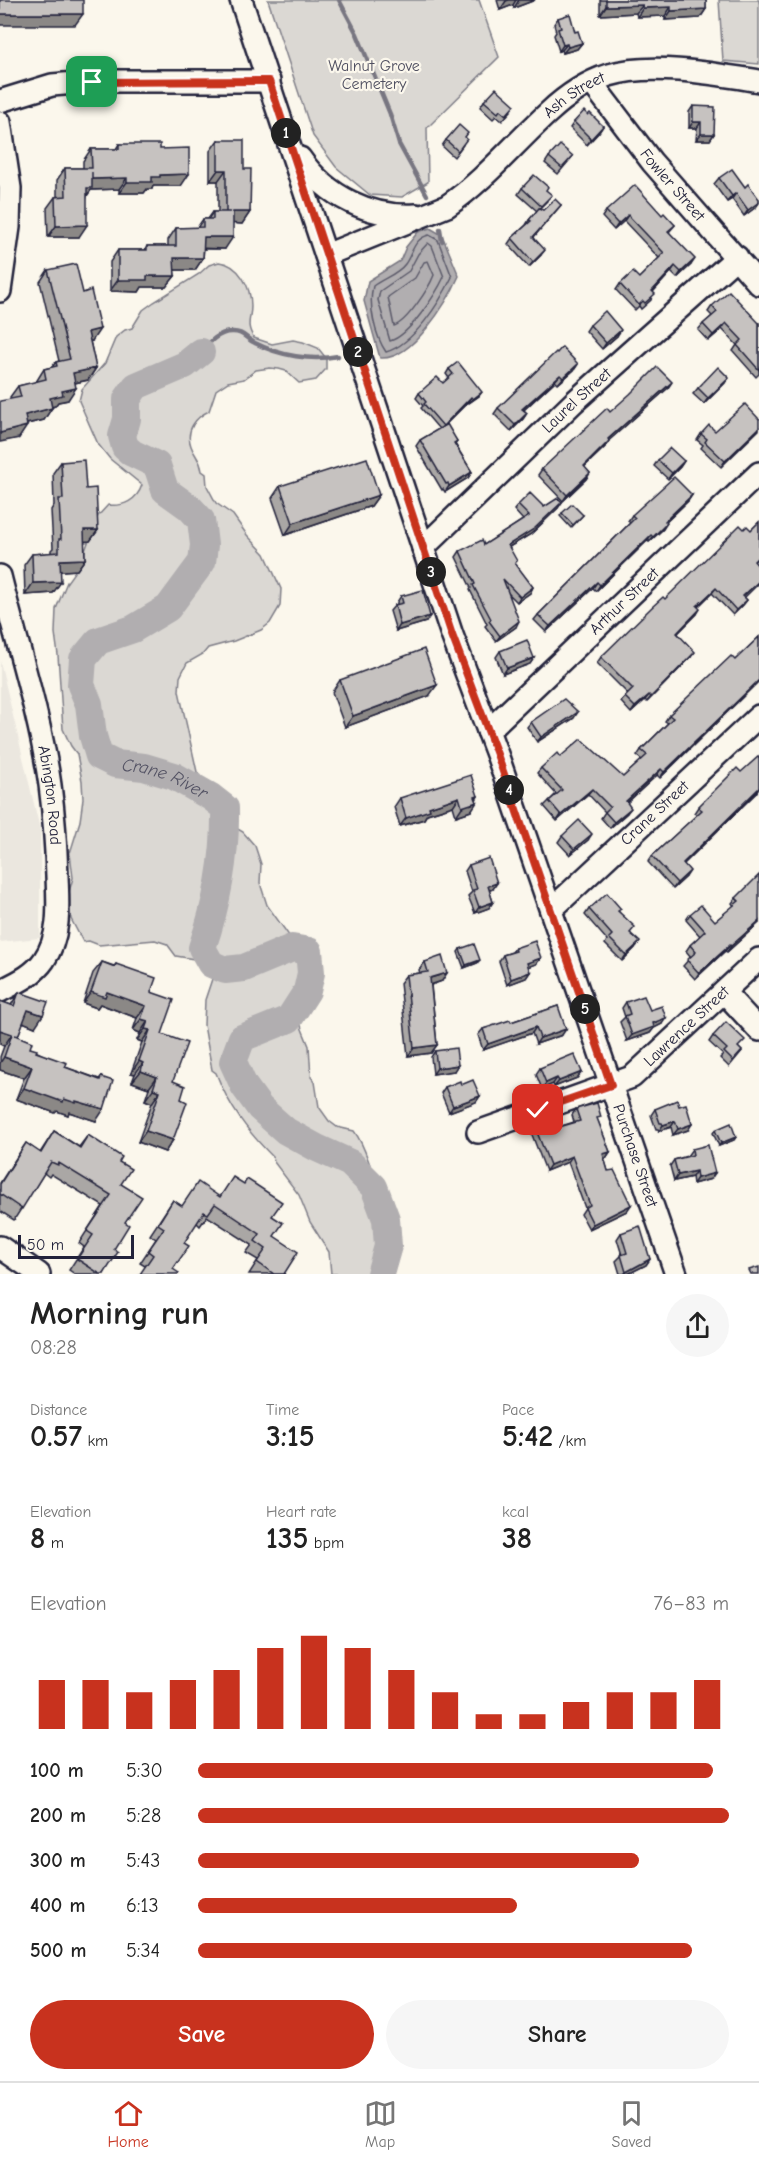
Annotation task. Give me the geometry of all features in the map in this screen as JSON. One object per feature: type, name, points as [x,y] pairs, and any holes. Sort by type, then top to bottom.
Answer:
[{"type":"street","name":"Ash Street","points":[[242,0],[326,255],[447,206],[465,194],[549,112],[579,90],[609,75],[637,70],[711,73],[759,81]]},
{"type":"street","points":[[0,101],[52,85],[99,81],[269,81]]},
{"type":"street","name":"Fowler Street","points":[[592,83],[652,162],[759,284]]},
{"type":"street","points":[[0,122],[10,188],[9,227],[0,291]]},
{"type":"street","name":"Ash Street","points":[[287,137],[316,180],[336,194],[378,213],[403,216],[426,214]]},
{"type":"street","name":"Purchase Street","points":[[326,255],[452,635],[551,910],[675,1273]]},
{"type":"street","name":"Laurel Street","points":[[423,548],[574,402],[737,257]]},
{"type":"street","name":"Arthur Street","points":[[488,731],[759,473]]},
{"type":"street","name":"Abington Road","points":[[0,576],[48,774],[55,834],[59,916],[53,942],[45,960],[31,975],[0,992]]},
{"type":"street","name":"Crane Street","points":[[551,910],[759,717]]},
{"type":"street","name":"Lawrence Street","points":[[478,1132],[632,1077],[759,959]]},
{"type":"street","points":[[724,992],[759,1030]]},
{"type":"street","points":[[0,1248],[39,1274]]},
{"type":"shaded area","points":[[0,661],[40,829],[40,938],[0,942]]},
{"type":"green space","name":"Walnut Grove Cemetery","points":[[268,0],[479,0],[499,57],[427,128],[428,182],[402,197],[370,195],[336,167],[313,136]]},
{"type":"green space","points":[[719,0],[759,0],[759,64],[723,61]]},
{"type":"green space","points":[[219,262],[232,267],[246,284],[251,306],[249,326],[254,338],[272,344],[293,340],[318,348],[326,358],[326,369],[316,380],[299,383],[286,371],[270,368],[256,370],[244,379],[228,382],[216,390],[209,411],[196,420],[191,429],[189,435],[191,446],[202,471],[206,474],[207,486],[216,503],[233,515],[247,535],[265,554],[281,589],[280,606],[270,623],[261,630],[234,641],[208,648],[203,654],[187,663],[180,677],[179,691],[197,772],[206,786],[227,804],[231,825],[243,832],[255,846],[261,864],[260,883],[267,905],[300,951],[304,966],[297,990],[298,1013],[309,1046],[311,1077],[315,1082],[319,1107],[329,1121],[337,1127],[354,1131],[391,1206],[396,1235],[395,1255],[390,1274],[331,1274],[329,1252],[310,1222],[299,1195],[274,1162],[273,1157],[255,1138],[233,1108],[216,1073],[212,1070],[204,1025],[205,1000],[212,979],[208,965],[194,959],[176,956],[167,944],[155,940],[99,945],[89,941],[83,942],[71,919],[69,892],[73,878],[70,853],[80,821],[83,799],[77,754],[63,729],[55,633],[56,609],[67,582],[80,564],[98,516],[108,505],[119,505],[129,501],[137,495],[142,485],[110,459],[98,444],[79,401],[82,389],[105,363],[116,337],[132,328],[143,310],[199,274],[209,265]]},
{"type":"water","points":[[430,228],[442,235],[459,276],[438,314],[416,340],[392,356],[380,358],[364,301],[368,281],[400,261],[406,247],[418,232]]},
{"type":"building","points":[[0,0],[83,0],[83,14],[0,14]]},
{"type":"building","points":[[606,0],[706,0],[706,9],[671,11],[671,7],[606,6]]},
{"type":"building","points":[[570,14],[575,32],[578,31],[582,43],[568,47],[567,44],[563,45],[558,29],[561,28],[558,18]]},
{"type":"building","points":[[496,88],[515,105],[506,115],[500,110],[498,113],[484,101]]},
{"type":"building","points":[[693,106],[715,107],[714,134],[701,134],[701,122],[693,122]]},
{"type":"building","points":[[584,111],[588,115],[590,113],[603,126],[591,139],[574,122]]},
{"type":"building","points":[[459,125],[468,133],[465,137],[467,139],[458,151],[446,140]]},
{"type":"building","points":[[218,140],[244,140],[244,169],[251,169],[250,212],[233,212],[233,237],[204,237],[203,258],[174,258],[175,276],[147,276],[147,280],[118,280],[118,250],[147,250],[147,246],[176,246],[176,228],[203,227],[203,219],[213,219],[213,212],[226,212],[226,170],[218,170]]},
{"type":"building","points":[[119,144],[160,144],[160,149],[189,148],[189,174],[160,175],[160,177],[152,177],[152,182],[127,182],[127,178],[92,179],[92,188],[87,188],[87,225],[56,226],[55,197],[66,196],[65,168],[92,168],[91,149],[119,149]]},
{"type":"building","points":[[560,145],[573,156],[562,168],[549,157]]},
{"type":"building","points":[[732,169],[745,187],[748,184],[759,199],[759,202],[748,210],[736,193],[732,196],[719,178]]},
{"type":"building","points":[[534,175],[548,187],[546,190],[552,195],[541,206],[522,188]]},
{"type":"building","points":[[635,185],[662,215],[664,213],[675,225],[668,231],[695,259],[681,272],[675,266],[652,291],[655,294],[639,305],[620,284],[633,272],[639,278],[664,253],[628,215],[618,224],[606,211]]},
{"type":"building","points":[[555,199],[561,205],[533,237],[545,250],[533,262],[512,238],[531,221],[529,220],[539,208],[543,210]]},
{"type":"building","points":[[76,264],[83,293],[91,290],[100,329],[88,332],[96,368],[73,373],[76,388],[62,391],[63,395],[50,398],[52,408],[25,415],[27,426],[0,433],[0,401],[21,397],[18,386],[46,379],[44,369],[57,366],[56,362],[70,359],[48,270]]},
{"type":"building","points":[[729,291],[759,323],[759,370],[737,345],[742,340],[726,323],[713,335],[703,324],[717,312],[712,306]]},
{"type":"building","points":[[605,311],[621,330],[606,343],[590,325]]},
{"type":"building","points":[[562,347],[578,364],[563,378],[560,375],[522,409],[527,413],[515,425],[498,408]]},
{"type":"building","points":[[458,362],[482,392],[473,399],[471,397],[443,426],[424,404],[426,402],[419,393],[437,377],[443,383],[453,374],[449,369]]},
{"type":"building","points":[[657,367],[672,382],[608,439],[609,441],[584,466],[590,473],[567,495],[542,469],[607,408],[610,412]]},
{"type":"building","points":[[718,367],[729,378],[708,398],[698,388]]},
{"type":"building","points":[[745,404],[759,419],[759,428],[725,461],[705,442],[707,439],[701,434],[709,425],[715,431]]},
{"type":"building","points":[[447,424],[457,441],[454,443],[472,472],[449,486],[420,440]]},
{"type":"building","points":[[670,448],[684,461],[672,473],[658,460]]},
{"type":"building","points":[[367,458],[379,495],[293,523],[280,486]]},
{"type":"building","points":[[84,460],[86,489],[96,488],[98,530],[84,530],[85,559],[60,560],[61,582],[33,583],[32,554],[59,552],[59,539],[61,539],[59,499],[63,499],[61,462]]},
{"type":"building","points":[[674,477],[692,495],[665,521],[667,523],[653,537],[651,535],[600,585],[597,582],[550,626],[538,615],[635,518],[632,515]]},
{"type":"building","points":[[530,493],[544,507],[558,498],[562,502],[534,529],[508,545],[517,561],[515,563],[533,587],[520,597],[503,579],[519,621],[500,636],[489,621],[491,619],[473,585],[475,584],[460,551],[482,540],[484,545],[529,516],[518,505]]},
{"type":"building","points":[[572,504],[583,515],[573,525],[562,513]]},
{"type":"building","points":[[759,522],[759,556],[754,561],[759,567],[759,581],[743,596],[747,600],[736,610],[716,588],[697,606],[700,609],[677,633],[695,652],[651,697],[649,695],[635,707],[625,697],[633,689],[601,657],[663,597],[665,599],[740,525],[744,529],[747,526],[751,530]]},
{"type":"building","points":[[423,590],[430,616],[400,625],[395,605],[403,603],[401,596]]},
{"type":"building","points":[[759,637],[759,680],[664,772],[661,769],[626,801],[631,808],[614,822],[605,812],[610,807],[592,789],[561,815],[549,801],[562,790],[541,768],[557,753],[560,757],[581,739],[623,777],[647,755],[641,750],[673,718],[669,715],[731,656],[735,660]]},
{"type":"building","points":[[527,640],[534,658],[507,668],[500,651]]},
{"type":"building","points":[[424,649],[437,685],[353,716],[340,680]]},
{"type":"building","points":[[564,699],[578,712],[541,737],[531,722]]},
{"type":"building","points":[[759,756],[759,788],[683,863],[690,871],[677,883],[652,856],[702,810],[698,807],[737,768],[741,772]]},
{"type":"building","points":[[471,775],[478,796],[475,797],[477,802],[462,807],[459,797],[406,818],[400,798]]},
{"type":"building","points":[[579,820],[592,834],[574,849],[562,836]]},
{"type":"building","points":[[489,858],[497,883],[488,886],[493,902],[479,907],[473,890],[477,889],[469,865]]},
{"type":"building","points":[[759,875],[759,921],[699,973],[687,960],[696,952],[690,945],[705,931],[690,914],[701,905],[715,921],[739,901],[736,898]]},
{"type":"building","points":[[607,893],[621,909],[618,911],[635,927],[630,933],[640,942],[626,955],[609,938],[612,935],[589,909]]},
{"type":"building","points":[[535,941],[541,958],[527,963],[530,972],[511,979],[503,955]]},
{"type":"building","points":[[474,944],[480,960],[466,965],[460,949]]},
{"type":"building","points":[[442,956],[447,973],[430,978],[437,1045],[414,1048],[406,975],[428,972],[425,962]]},
{"type":"building","points":[[102,962],[115,967],[116,964],[156,978],[151,992],[174,1000],[162,1034],[187,1043],[173,1081],[185,1086],[181,1099],[187,1102],[173,1140],[146,1131],[160,1091],[153,1089],[157,1077],[141,1071],[143,1063],[139,1061],[150,1030],[145,1029],[148,1021],[141,1019],[146,1006],[107,992],[105,997],[91,992]]},
{"type":"building","points":[[19,992],[48,1002],[43,1015],[28,1010],[18,1036],[15,1035],[32,1042],[30,1048],[37,1050],[36,1052],[67,1063],[65,1067],[100,1080],[101,1077],[113,1081],[104,1109],[76,1101],[76,1103],[64,1099],[63,1102],[24,1088],[32,1067],[4,1057],[12,1034],[0,1030],[0,1001],[14,1006]]},
{"type":"building","points":[[644,996],[650,1010],[662,1006],[666,1018],[653,1023],[654,1027],[632,1035],[625,1016],[630,1014],[626,1002]]},
{"type":"building","points":[[558,1006],[566,1029],[540,1038],[536,1027],[488,1044],[483,1029]]},
{"type":"building","points":[[726,1022],[745,1040],[738,1047],[742,1051],[733,1061],[724,1052],[727,1049],[713,1036]]},
{"type":"building","points":[[456,1048],[458,1065],[437,1068],[435,1051]]},
{"type":"building","points":[[574,1054],[582,1072],[559,1081],[557,1078],[546,1083],[540,1068]]},
{"type":"building","points":[[473,1080],[480,1096],[453,1106],[445,1087],[460,1081],[461,1085]]},
{"type":"building","points":[[677,1100],[679,1106],[686,1104],[692,1124],[678,1129],[675,1121],[663,1125],[660,1123],[655,1109]]},
{"type":"building","points":[[597,1103],[601,1117],[597,1118],[610,1152],[603,1154],[608,1171],[614,1170],[631,1205],[593,1224],[585,1208],[590,1205],[572,1156],[550,1165],[533,1122],[546,1117],[552,1129],[580,1121],[576,1109]]},
{"type":"building","points":[[731,1123],[736,1137],[721,1143],[715,1130]]},
{"type":"building","points":[[54,1131],[80,1148],[88,1135],[122,1157],[119,1162],[131,1169],[121,1184],[142,1197],[125,1222],[129,1225],[114,1249],[118,1252],[104,1274],[100,1274],[77,1259],[93,1235],[87,1231],[111,1195],[59,1163],[58,1165],[51,1162],[22,1209],[0,1194],[0,1184],[26,1143],[41,1153]]},
{"type":"building","points":[[708,1145],[715,1173],[697,1178],[696,1171],[678,1175],[674,1160],[693,1155],[692,1149]]},
{"type":"building","points":[[233,1177],[244,1184],[247,1179],[282,1202],[272,1216],[283,1223],[274,1236],[298,1252],[284,1274],[274,1274],[257,1262],[266,1249],[255,1241],[260,1234],[215,1204],[208,1214],[204,1212],[184,1243],[189,1246],[173,1269],[178,1274],[140,1274],[153,1255],[148,1251],[164,1228],[158,1224],[173,1200],[182,1206],[198,1182],[220,1197]]},
{"type":"building","points":[[640,1226],[650,1259],[626,1272],[621,1255],[627,1253],[621,1233]]},
{"type":"building","points":[[759,1267],[759,1274],[751,1274],[749,1270]]},
{"type":"waterway","name":"Crane River","points":[[339,0],[357,34],[390,114],[399,144],[427,195]]},
{"type":"waterway","name":"Crane River","points":[[440,229],[442,241]]},
{"type":"waterway","name":"Crane River","points":[[201,352],[218,336],[226,332],[235,332],[285,354],[306,358],[338,356]]},
{"type":"waterway","name":"Crane River","points":[[201,352],[185,365],[136,386],[127,399],[127,419],[122,436],[125,447],[132,453],[157,465],[165,490],[190,508],[201,520],[204,545],[202,562],[168,608],[133,629],[98,641],[83,659],[81,685],[89,704],[93,736],[99,756],[115,764],[144,767],[174,776],[211,797],[225,808],[220,879],[202,948],[211,964],[225,970],[244,968],[292,948],[309,951],[311,973],[307,991],[289,1019],[242,1038],[233,1062],[244,1086],[260,1108],[286,1131],[350,1163],[374,1187],[386,1219],[388,1246],[380,1274]]},
{"type":"route","points":[[92,82],[269,81],[452,635],[498,757],[611,1085],[538,1110]]}]
